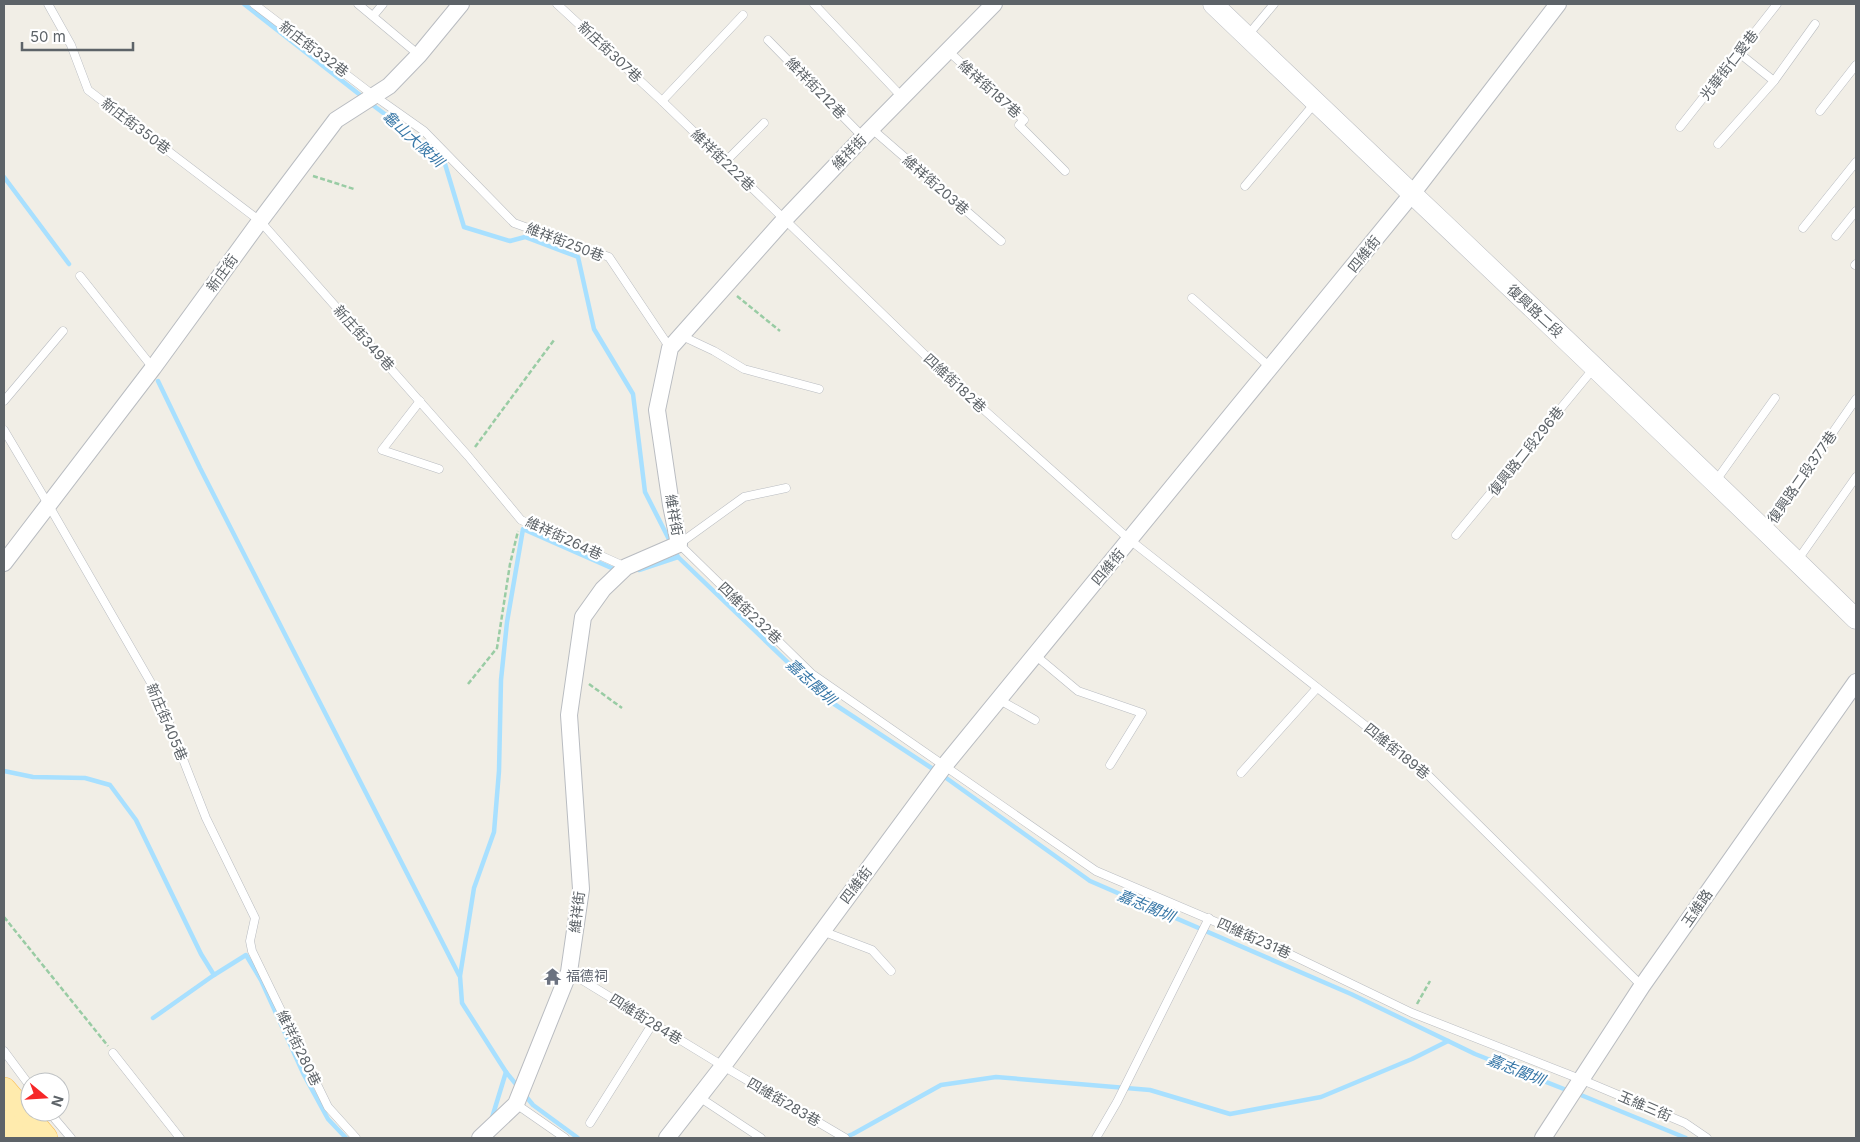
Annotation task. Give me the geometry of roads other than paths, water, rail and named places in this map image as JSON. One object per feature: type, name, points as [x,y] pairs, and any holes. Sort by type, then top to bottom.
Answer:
[{"type":"main road","points":[[4,1090],[45,1138]]},
{"type":"main road","points":[[4,1123],[16,1138]]},
{"type":"street","name":"新庄街","points":[[4,563],[153,368],[336,120],[389,86],[419,55],[461,4]]},
{"type":"street","name":"維祥街","points":[[480,1138],[516,1104],[569,972],[581,888],[569,715],[583,617],[603,589],[626,568],[679,544],[658,410],[670,348],[784,220],[947,50],[994,4]]},
{"type":"street","name":"復興路二段","points":[[1213,4],[1315,103],[1595,367],[1856,619]]},
{"type":"street","name":"四維街","points":[[667,1138],[723,1066],[945,765],[1412,194],[1558,4]]},
{"type":"street","name":"玉維路","points":[[1543,1138],[1642,986],[1856,682]]},
{"type":"lane","name":"新庄街350巷","points":[[48,4],[71,45],[88,90],[260,221]]},
{"type":"lane","name":"新庄街332巷","points":[[254,4],[374,95]]},
{"type":"lane","points":[[358,4],[419,55]]},
{"type":"lane","points":[[373,16],[383,4]]},
{"type":"lane","name":"新庄街307巷","points":[[557,4],[662,101]]},
{"type":"lane","points":[[814,4],[902,97]]},
{"type":"lane","points":[[1247,36],[1274,4]]},
{"type":"lane","name":"光華街仁愛巷","points":[[1680,127],[1777,4]]},
{"type":"lane","points":[[662,101],[743,15]]},
{"type":"lane","points":[[1718,144],[1774,81],[1815,24]]},
{"type":"lane","name":"維祥街212巷","points":[[768,40],[867,133]]},
{"type":"lane","name":"維祥街187巷","points":[[947,50],[1024,120],[1019,125],[1065,171]]},
{"type":"lane","points":[[1739,52],[1774,81]]},
{"type":"lane","points":[[1820,111],[1856,65]]},
{"type":"lane","name":"維祥街250巷","points":[[374,95],[424,131],[514,223],[609,257],[670,348]]},
{"type":"lane","name":"維祥街222巷","points":[[662,101],[784,220]]},
{"type":"lane","points":[[1245,186],[1315,103]]},
{"type":"lane","points":[[725,162],[764,123]]},
{"type":"lane","name":"維祥街203巷","points":[[867,133],[1001,241]]},
{"type":"lane","points":[[1803,228],[1856,162]]},
{"type":"lane","points":[[1836,236],[1856,211]]},
{"type":"lane","name":"四維街182巷","points":[[784,220],[955,384],[1130,540]]},
{"type":"lane","name":"新庄街349巷","points":[[260,221],[468,456]]},
{"type":"lane","points":[[80,276],[153,368]]},
{"type":"lane","points":[[1192,298],[1270,367]]},
{"type":"lane","points":[[4,401],[63,331]]},
{"type":"lane","points":[[682,336],[744,368],[819,389]]},
{"type":"lane","name":"復興路二段296巷","points":[[1456,535],[1595,367]]},
{"type":"lane","points":[[1715,482],[1775,398]]},
{"type":"lane","name":"復興路二段377巷","points":[[1765,530],[1856,399]]},
{"type":"lane","points":[[420,401],[382,450],[439,469]]},
{"type":"lane","name":"新庄街405巷","points":[[4,430],[158,695],[206,818],[255,918],[250,941],[252,952]]},
{"type":"lane","name":"維祥街264巷","points":[[468,456],[521,520],[626,568]]},
{"type":"lane","points":[[1797,561],[1856,477]]},
{"type":"lane","points":[[679,544],[744,497],[786,488]]},
{"type":"lane","name":"四維街189巷","points":[[1130,540],[1428,775],[1642,986]]},
{"type":"lane","name":"四維街232巷","points":[[679,544],[812,674],[945,765]]},
{"type":"lane","points":[[1035,655],[1078,691],[1142,713],[1110,765]]},
{"type":"lane","points":[[1241,773],[1317,688]]},
{"type":"lane","points":[[998,700],[1034,720]]},
{"type":"lane","name":"四維街231巷","points":[[945,765],[1096,871],[1277,948],[1412,1013],[1580,1079]]},
{"type":"lane","points":[[1096,1138],[1117,1102],[1209,918]]},
{"type":"lane","points":[[822,930],[872,950],[891,971]]},
{"type":"lane","name":"維祥街280巷","points":[[252,952],[328,1106],[356,1138]]},
{"type":"lane","name":"四維街284巷","points":[[569,972],[723,1066]]},
{"type":"lane","points":[[590,1123],[653,1023]]},
{"type":"lane","points":[[4,1051],[20,1073]]},
{"type":"lane","points":[[113,1053],[180,1138]]},
{"type":"lane","name":"四維街283巷","points":[[723,1066],[846,1138]]},
{"type":"lane","name":"玉維三街","points":[[1580,1079],[1685,1123],[1707,1138]]},
{"type":"lane","points":[[699,1097],[761,1138]]},
{"type":"lane","points":[[516,1104],[565,1138]]},
{"type":"lane","points":[[58,1122],[71,1138]]},
{"type":"waterway","name":"龜山大陂圳","points":[[244,4],[364,98]]},
{"type":"waterway","name":"龜山大陂圳","points":[[370,103],[414,136],[445,164],[464,227],[510,241],[525,237],[578,257],[594,329],[633,394],[645,492],[678,557],[825,698],[936,771]]},
{"type":"waterway","points":[[4,177],[69,264]]},
{"type":"waterway","points":[[158,381],[200,468],[459,975]]},
{"type":"waterway","points":[[519,1088],[506,1072],[462,1003],[460,976],[474,888],[494,832],[499,771],[501,680],[507,622],[523,529],[616,570]]},
{"type":"waterway","points":[[639,570],[678,557]]},
{"type":"waterway","points":[[4,771],[33,777],[85,778],[110,785],[136,820],[201,954],[214,975],[246,955],[261,980],[304,1075],[328,1119],[346,1138]]},
{"type":"waterway","name":"嘉志閣圳","points":[[942,775],[1090,881],[1351,994],[1475,1054],[1569,1091]]},
{"type":"waterway","points":[[153,1018],[214,975]]},
{"type":"waterway","points":[[843,1138],[941,1085],[996,1077],[1150,1090],[1230,1114],[1321,1097],[1412,1059],[1448,1041]]},
{"type":"waterway","points":[[491,1121],[506,1072]]},
{"type":"waterway","name":"嘉志閣圳","points":[[1576,1093],[1686,1138]]},
{"type":"waterway","points":[[524,1094],[533,1105],[578,1138]]},
{"type":"place","name":"福德祠","points":[[552,976]]}]
